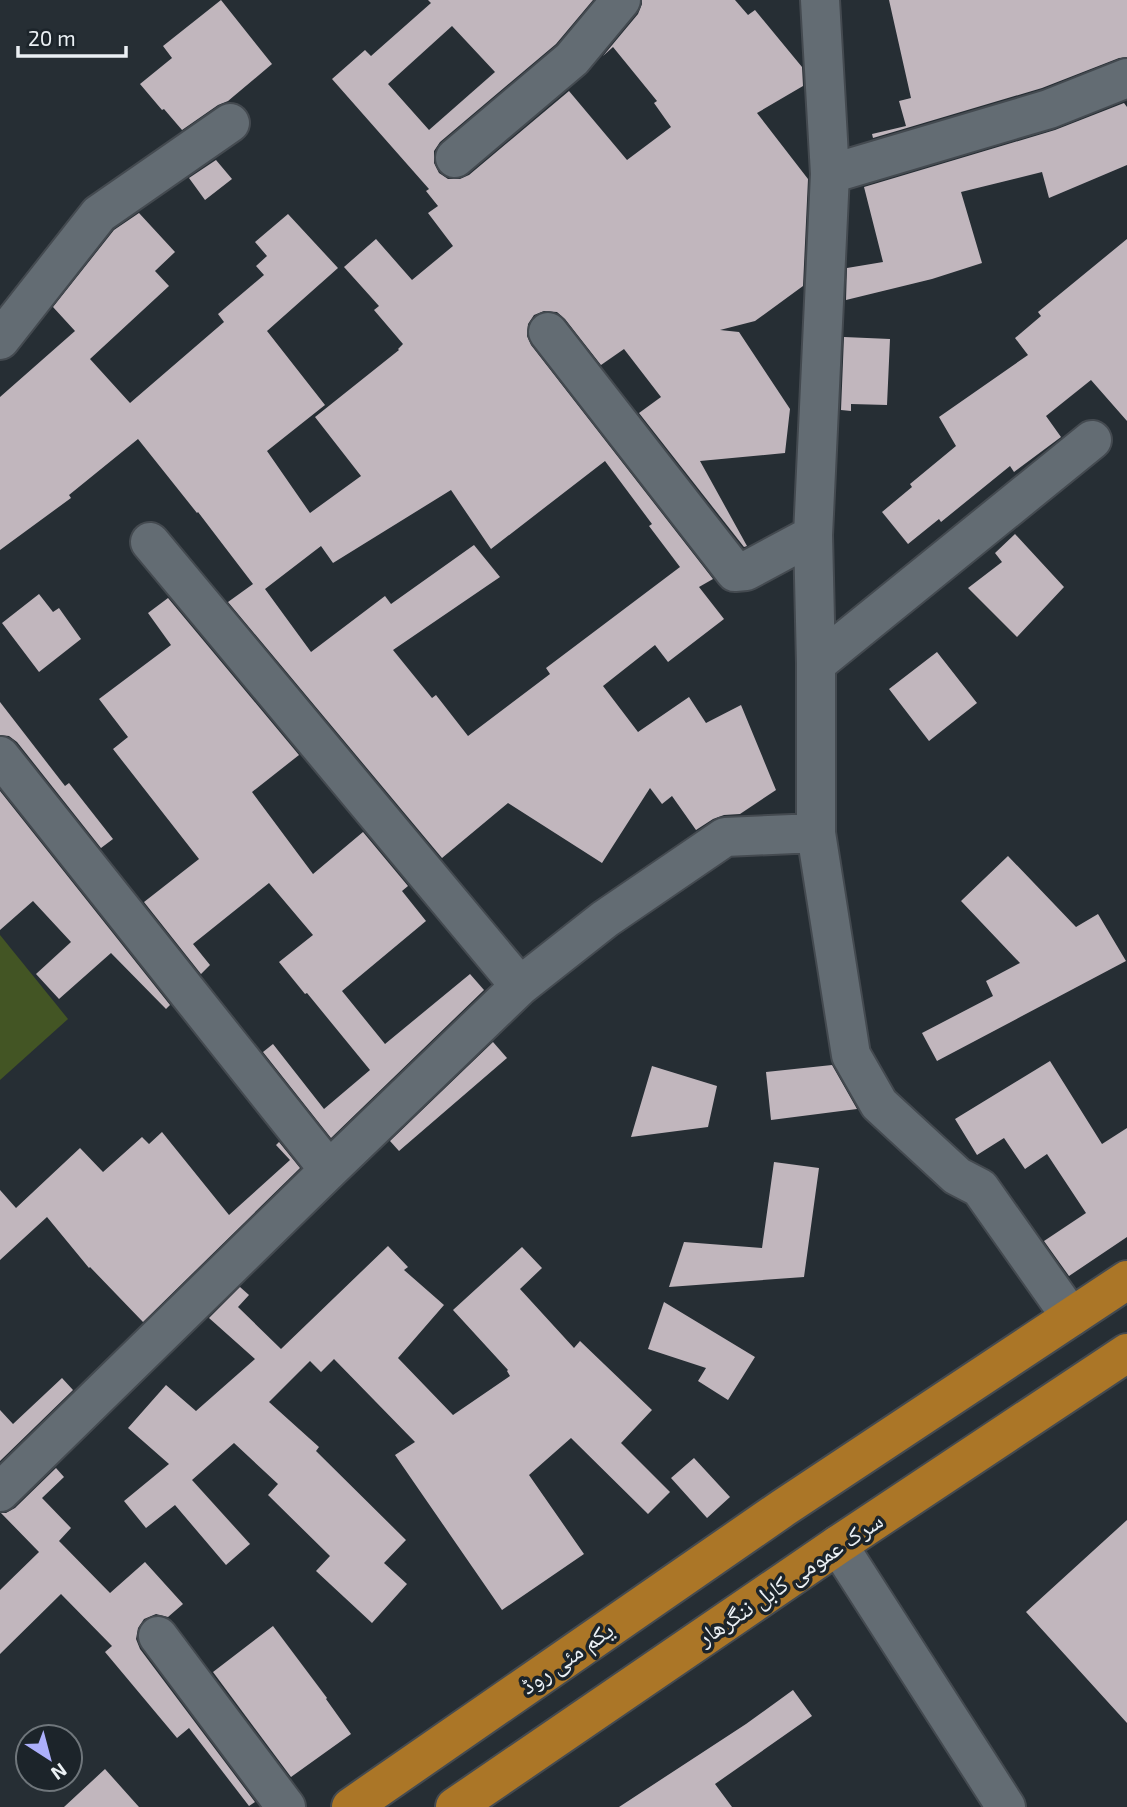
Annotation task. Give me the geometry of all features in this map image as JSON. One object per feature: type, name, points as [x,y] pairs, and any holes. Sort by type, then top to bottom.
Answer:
[{"type":"highway","points":[[1071,1317],[1127,1280]]},
{"type":"highway","name":"یکم مئی روڈ","points":[[351,1807],[783,1508],[1071,1317]]},
{"type":"highway","name":"سرک عمومی کابل ننگرهار","points":[[455,1807],[838,1545],[1127,1353]]},
{"type":"street","points":[[455,158],[572,59],[621,0]]},
{"type":"street","points":[[820,0],[830,174],[813,536],[816,833],[851,1055],[879,1104],[957,1176],[980,1188],[1071,1317]]},
{"type":"street","points":[[830,174],[1049,109],[1127,78]]},
{"type":"street","points":[[0,340],[99,215],[230,123]]},
{"type":"street","points":[[548,332],[735,572],[746,570],[813,536]]},
{"type":"street","points":[[816,664],[1091,440]]},
{"type":"street","points":[[150,542],[520,986]]},
{"type":"street","points":[[0,756],[329,1170]]},
{"type":"street","points":[[0,1492],[520,986],[605,919],[725,837],[816,833]]},
{"type":"street","points":[[838,1545],[1006,1807]]},
{"type":"street","points":[[158,1636],[286,1807]]},
{"type":"green space","points":[[0,935],[68,1019],[0,1080]]},
{"type":"building","points":[[221,0],[272,64],[228,101],[182,130],[140,84],[172,58],[163,46]]},
{"type":"building","points":[[428,0],[593,0],[556,44],[440,142],[434,151],[434,163],[439,173],[448,179],[460,179],[469,175],[569,91],[627,160],[671,127],[654,103],[657,101],[613,47],[603,56],[638,14],[642,0],[735,0],[748,15],[755,10],[802,67],[803,86],[757,113],[808,179],[803,286],[755,321],[720,330],[739,332],[790,409],[785,453],[700,461],[747,546],[744,547],[639,413],[661,397],[624,349],[601,365],[557,312],[544,311],[534,315],[528,324],[527,336],[531,345],[713,579],[699,587],[724,619],[668,662],[655,645],[603,686],[638,732],[689,697],[706,723],[741,705],[776,790],[740,814],[713,819],[696,830],[672,796],[662,804],[650,788],[602,863],[508,803],[442,858],[228,602],[253,584],[138,439],[69,495],[71,498],[0,550],[0,397],[75,331],[53,307],[114,230],[139,213],[175,252],[155,271],[169,286],[90,359],[130,403],[224,322],[218,314],[264,275],[256,266],[267,256],[255,242],[288,214],[338,268],[267,331],[325,405],[267,451],[310,513],[361,476],[315,417],[403,344],[374,310],[379,306],[344,267],[376,239],[412,280],[453,246],[428,213],[438,206],[426,191],[429,189],[332,79],[365,50],[371,56],[431,3]],"holes":[[[452,26],[495,72],[429,130],[388,84]],[[605,461],[680,567],[546,668],[550,674],[468,736],[436,695],[432,698],[393,650],[500,577],[474,545],[391,604],[385,596],[311,652],[265,589],[321,546],[333,563],[451,490],[491,549]]]},
{"type":"building","points":[[889,0],[1127,0],[1127,57],[1042,88],[873,138],[872,134],[906,126],[899,101],[911,98]]},
{"type":"building","points":[[1124,103],[1127,107],[1127,165],[1049,198],[1042,172],[961,192],[982,263],[932,279],[846,300],[847,268],[883,262],[864,187],[1055,130]]},
{"type":"building","points":[[216,160],[232,179],[205,200],[189,178]]},
{"type":"building","points":[[1127,239],[1127,421],[1091,380],[1046,416],[1061,437],[1014,472],[1010,466],[941,522],[939,519],[908,544],[882,512],[912,487],[910,484],[956,446],[939,417],[1028,355],[1015,338],[1041,316],[1038,312]]},
{"type":"building","points":[[844,337],[890,339],[887,405],[851,404],[851,411],[841,410]]},
{"type":"building","points":[[1015,534],[1064,587],[1017,637],[968,588],[1002,562],[995,553]]},
{"type":"building","points":[[39,594],[53,612],[59,608],[81,639],[39,672],[2,623]]},
{"type":"building","points":[[168,598],[299,755],[252,792],[313,874],[363,832],[408,886],[402,891],[426,921],[342,991],[385,1044],[470,974],[484,990],[331,1138],[263,1052],[273,1044],[324,1109],[370,1070],[279,962],[313,935],[269,883],[193,944],[210,965],[201,974],[144,902],[199,859],[113,749],[128,737],[99,699],[171,645],[148,613]]},
{"type":"building","points":[[937,652],[977,703],[929,741],[889,689]]},
{"type":"building","points":[[0,702],[65,786],[69,783],[113,839],[101,848],[17,742],[9,736],[0,735]]},
{"type":"building","points":[[0,791],[170,1005],[166,1009],[111,953],[59,999],[36,974],[71,942],[33,901],[0,930]]},
{"type":"building","points":[[1008,856],[1076,927],[1098,914],[1126,961],[937,1061],[922,1033],[993,996],[986,981],[1020,963],[961,901]]},
{"type":"building","points":[[493,1042],[507,1058],[399,1151],[390,1141]]},
{"type":"building","points":[[1050,1061],[1102,1144],[1127,1128],[1127,1237],[1069,1276],[1044,1241],[1086,1213],[1047,1154],[1025,1169],[1004,1138],[977,1155],[955,1119]]},
{"type":"building","points":[[832,1065],[857,1109],[771,1120],[766,1072]]},
{"type":"building","points":[[652,1066],[717,1086],[708,1127],[631,1137]]},
{"type":"building","points":[[162,1132],[229,1215],[290,1160],[276,1145],[279,1142],[300,1168],[143,1322],[89,1268],[47,1217],[0,1260],[0,1190],[16,1208],[80,1148],[103,1172],[142,1137],[149,1144]]},
{"type":"building","points":[[774,1162],[819,1168],[804,1277],[669,1287],[684,1242],[762,1248]]},
{"type":"building","points":[[388,1246],[408,1267],[404,1270],[444,1305],[398,1358],[453,1415],[510,1376],[508,1370],[453,1310],[522,1247],[542,1268],[520,1289],[574,1348],[580,1341],[652,1410],[621,1443],[670,1492],[648,1514],[571,1438],[529,1475],[584,1554],[502,1610],[395,1455],[415,1442],[334,1359],[321,1372],[310,1361],[269,1402],[319,1447],[316,1451],[406,1540],[384,1563],[407,1584],[372,1623],[316,1571],[330,1556],[268,1495],[278,1484],[234,1443],[192,1480],[250,1544],[226,1565],[175,1505],[146,1528],[124,1501],[169,1464],[128,1428],[166,1385],[196,1411],[255,1359],[209,1318],[240,1287],[249,1295],[238,1307],[281,1349]]},
{"type":"building","points":[[664,1302],[755,1357],[728,1400],[698,1381],[706,1368],[648,1349]]},
{"type":"building","points":[[62,1378],[73,1390],[0,1461],[0,1410],[13,1424]]},
{"type":"building","points":[[694,1458],[730,1497],[707,1518],[671,1478]]},
{"type":"building","points":[[56,1468],[64,1477],[42,1498],[71,1528],[59,1541],[110,1593],[145,1562],[183,1604],[168,1617],[156,1614],[144,1619],[138,1628],[136,1639],[140,1649],[255,1802],[249,1806],[189,1728],[177,1738],[105,1652],[112,1646],[61,1594],[0,1654],[0,1590],[39,1552],[1,1513],[15,1508]]},
{"type":"building","points":[[1127,1520],[1127,1723],[1026,1612]]},
{"type":"building","points":[[273,1626],[351,1734],[291,1777],[213,1672]]},
{"type":"building","points":[[793,1690],[812,1716],[715,1784],[732,1807],[619,1807],[746,1724]]},
{"type":"building","points":[[105,1769],[139,1807],[64,1807],[79,1793],[84,1793],[84,1788]]}]
